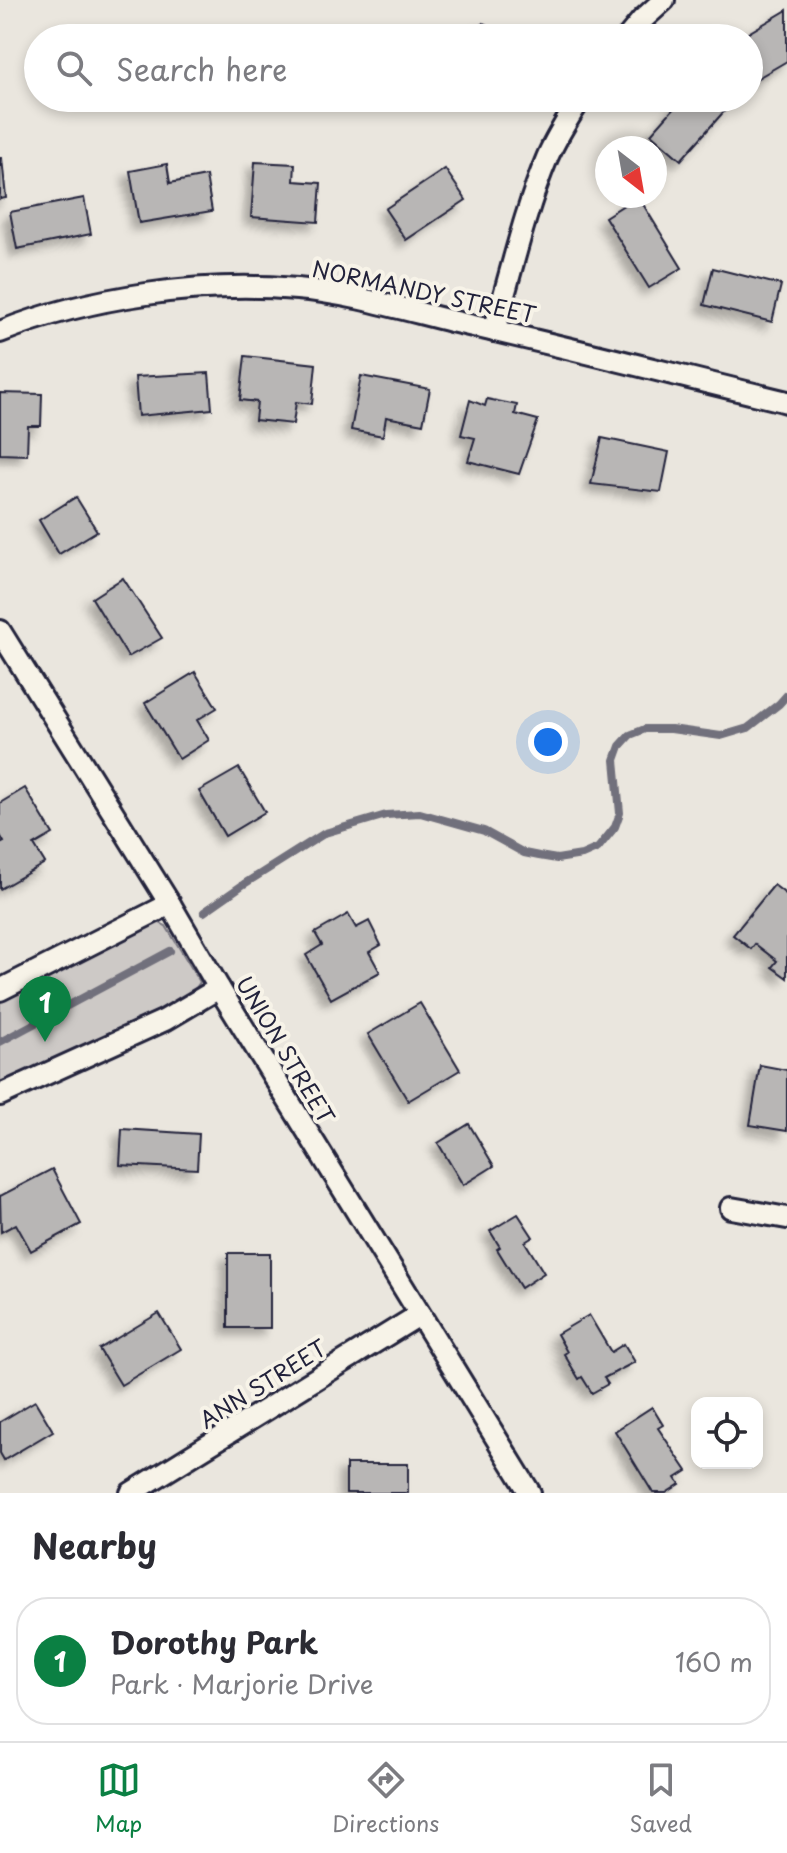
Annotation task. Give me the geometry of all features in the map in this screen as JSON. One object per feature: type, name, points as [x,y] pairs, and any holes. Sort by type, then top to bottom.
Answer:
[{"type":"street","points":[[639,24],[664,0]]},
{"type":"street","points":[[494,331],[529,207],[548,156],[572,112]]},
{"type":"street","name":"NORMANDY STREET","points":[[0,332],[71,309],[151,294],[226,287],[297,289],[330,293],[787,402]]},
{"type":"street","name":"UNION STREET","points":[[0,631],[530,1493]]},
{"type":"street","points":[[0,990],[170,904]]},
{"type":"street","points":[[0,1095],[165,1020],[219,988]]},
{"type":"street","points":[[731,1208],[787,1218]]},
{"type":"street","name":"ANN STREET","points":[[131,1493],[419,1315]]},
{"type":"shaded area","points":[[156,921],[166,926],[200,982],[191,995],[0,1086],[0,999]]},
{"type":"building","points":[[787,10],[787,61],[763,75],[763,24]]},
{"type":"building","points":[[671,112],[723,112],[681,160],[667,148],[667,136],[651,134]]},
{"type":"building","points":[[0,158],[6,198],[0,199]]},
{"type":"building","points":[[255,162],[295,164],[294,181],[321,183],[318,222],[251,217]]},
{"type":"building","points":[[167,164],[170,183],[206,176],[212,211],[139,223],[130,171]]},
{"type":"building","points":[[445,169],[466,200],[406,240],[385,209]]},
{"type":"building","points":[[84,198],[91,234],[17,249],[10,212]]},
{"type":"building","points":[[619,208],[645,208],[682,268],[649,288],[605,217]]},
{"type":"building","points":[[713,268],[781,285],[772,322],[704,305]]},
{"type":"building","points":[[245,356],[316,364],[312,404],[296,402],[293,424],[255,420],[257,402],[240,400]]},
{"type":"building","points":[[209,373],[212,409],[138,416],[135,377]]},
{"type":"building","points":[[361,376],[430,389],[423,424],[386,417],[383,436],[351,430]]},
{"type":"building","points":[[0,393],[42,394],[41,426],[28,426],[27,455],[0,454]]},
{"type":"building","points":[[487,399],[517,405],[515,414],[538,420],[519,474],[468,461],[475,438],[461,435],[470,400],[485,406]]},
{"type":"building","points":[[602,438],[669,452],[661,492],[591,484]]},
{"type":"building","points":[[76,497],[97,531],[59,554],[39,520]]},
{"type":"building","points":[[123,578],[162,638],[128,657],[92,598]]},
{"type":"building","points":[[195,672],[217,708],[197,720],[209,740],[179,759],[145,703]]},
{"type":"building","points":[[239,768],[265,812],[225,836],[199,791]]},
{"type":"building","points":[[25,788],[53,834],[34,845],[45,863],[0,889],[0,844],[4,842],[0,835],[0,803]]},
{"type":"building","points":[[774,885],[787,895],[787,978],[772,967],[777,961],[755,944],[751,949],[733,935]]},
{"type":"building","points":[[348,914],[356,928],[369,921],[381,945],[369,952],[380,972],[331,999],[306,955],[322,945],[315,933]]},
{"type":"building","points":[[420,1003],[460,1070],[408,1101],[368,1034]]},
{"type":"building","points":[[760,1065],[787,1070],[787,1131],[750,1125]]},
{"type":"building","points":[[469,1124],[494,1166],[463,1185],[438,1143]]},
{"type":"building","points":[[122,1129],[199,1134],[197,1169],[120,1165]]},
{"type":"building","points":[[52,1169],[81,1224],[31,1251],[16,1224],[1,1232],[0,1196]]},
{"type":"building","points":[[518,1214],[533,1237],[525,1242],[544,1273],[521,1288],[497,1249],[500,1247],[490,1231]]},
{"type":"building","points":[[228,1253],[270,1253],[270,1328],[228,1328]]},
{"type":"building","points":[[159,1313],[181,1349],[121,1385],[99,1349]]},
{"type":"building","points":[[589,1315],[611,1352],[624,1344],[635,1362],[604,1378],[608,1384],[592,1393],[564,1354],[567,1352],[557,1334]]},
{"type":"building","points":[[35,1401],[53,1431],[4,1460],[0,1453],[0,1422]]},
{"type":"building","points":[[652,1407],[663,1425],[658,1428],[687,1471],[676,1478],[680,1484],[666,1493],[653,1493],[615,1431]]},
{"type":"building","points":[[346,1464],[408,1464],[408,1493],[346,1493]]},
{"type":"waterway","points":[[204,912],[325,833],[386,815],[420,813],[484,831],[524,853],[557,859],[582,855],[598,848],[615,827],[620,813],[615,760],[620,746],[630,735],[645,729],[671,729],[721,736],[748,728],[787,695]]},
{"type":"waterway","points":[[0,1042],[170,951]]},
{"type":"place","name":"Dorothy Park","points":[[45,1042]]}]
